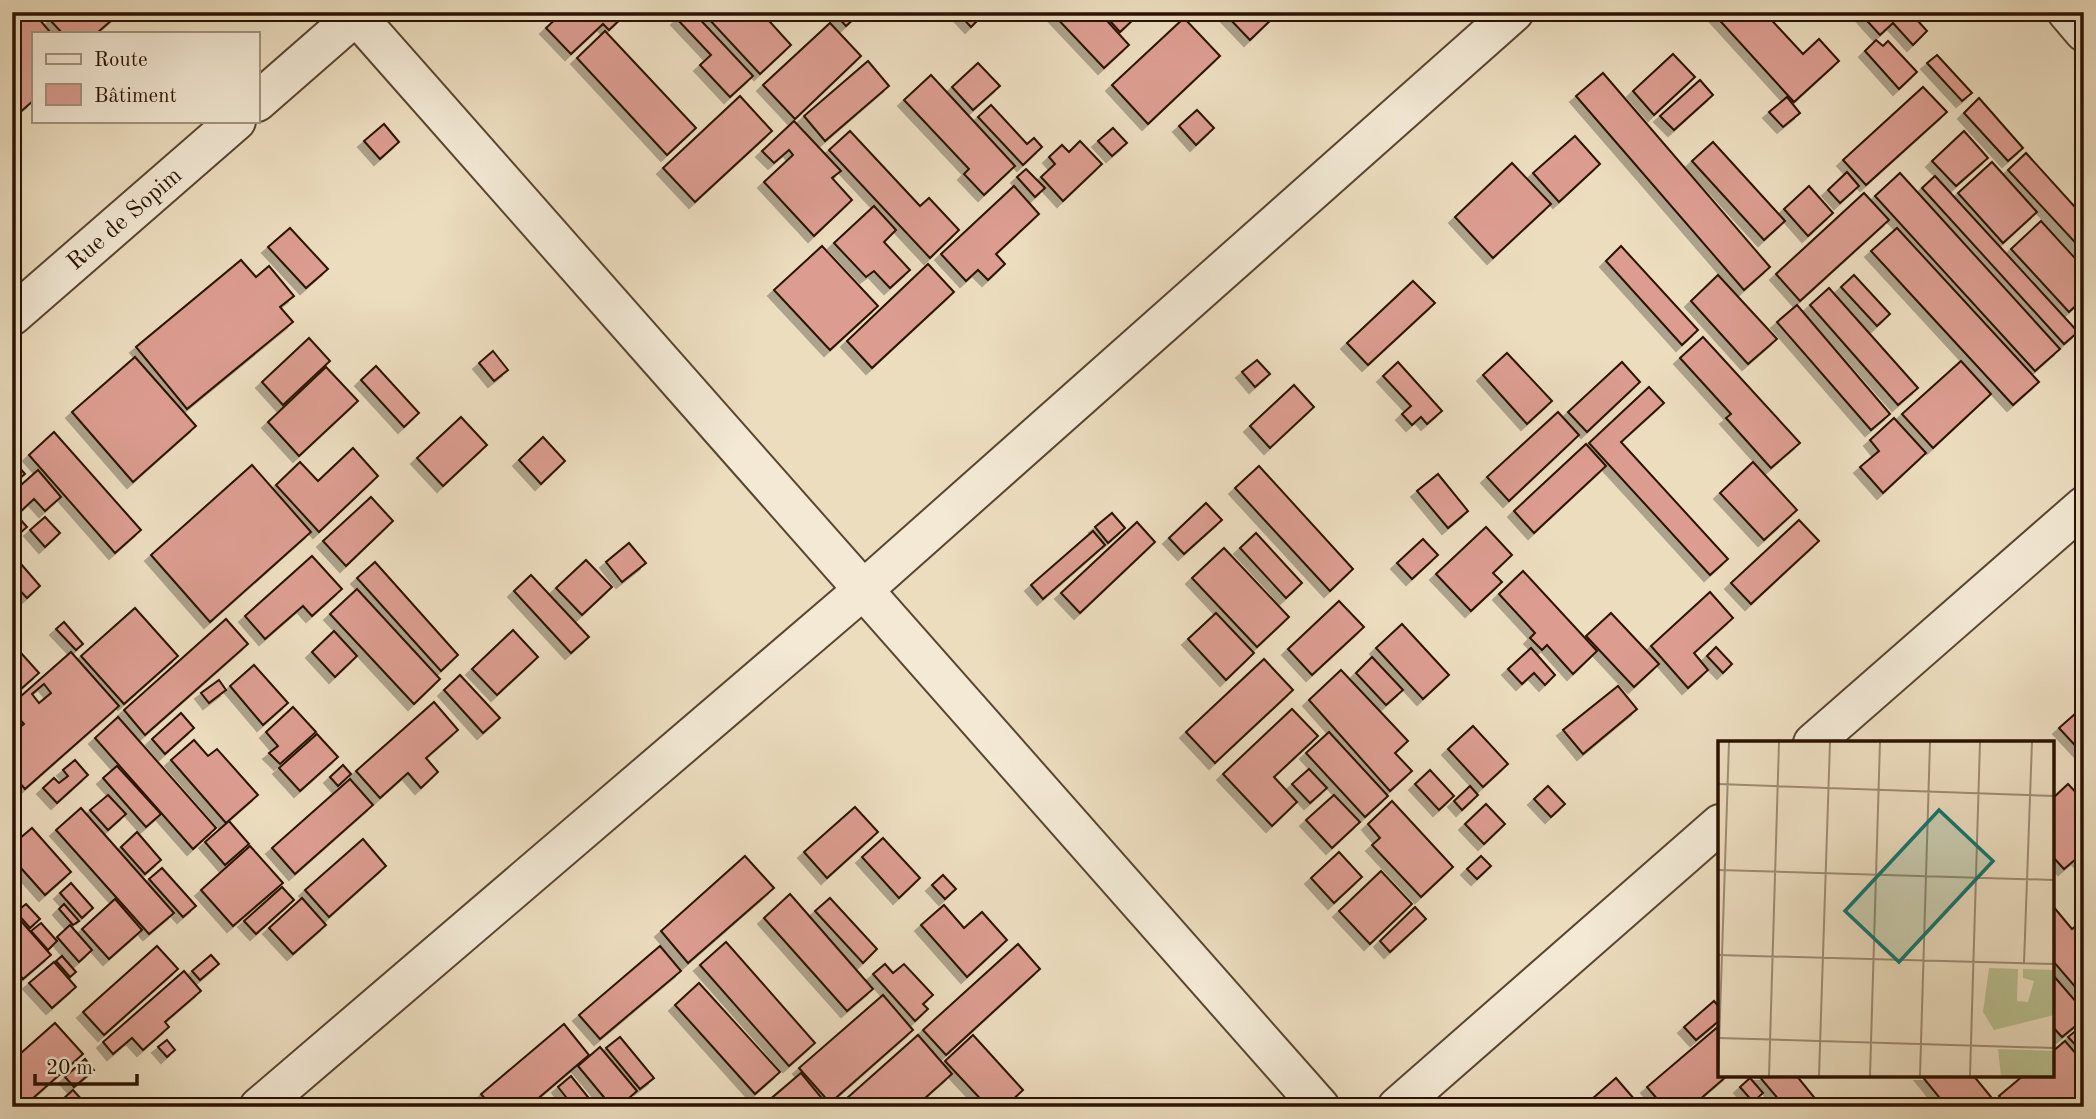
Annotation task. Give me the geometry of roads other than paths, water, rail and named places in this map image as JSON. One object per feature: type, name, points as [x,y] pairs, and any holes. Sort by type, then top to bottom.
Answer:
[{"type":"street","points":[[259,1107],[863,590],[1514,12]]},
{"type":"street","points":[[2067,12],[2084,32]]},
{"type":"street","points":[[259,100],[356,14],[1320,1107]]},
{"type":"street","name":"Rue de Sopim","points":[[12,316],[235,122]]},
{"type":"street","points":[[1815,741],[2084,506]]},
{"type":"street","points":[[1397,1107],[1718,826]]}]
